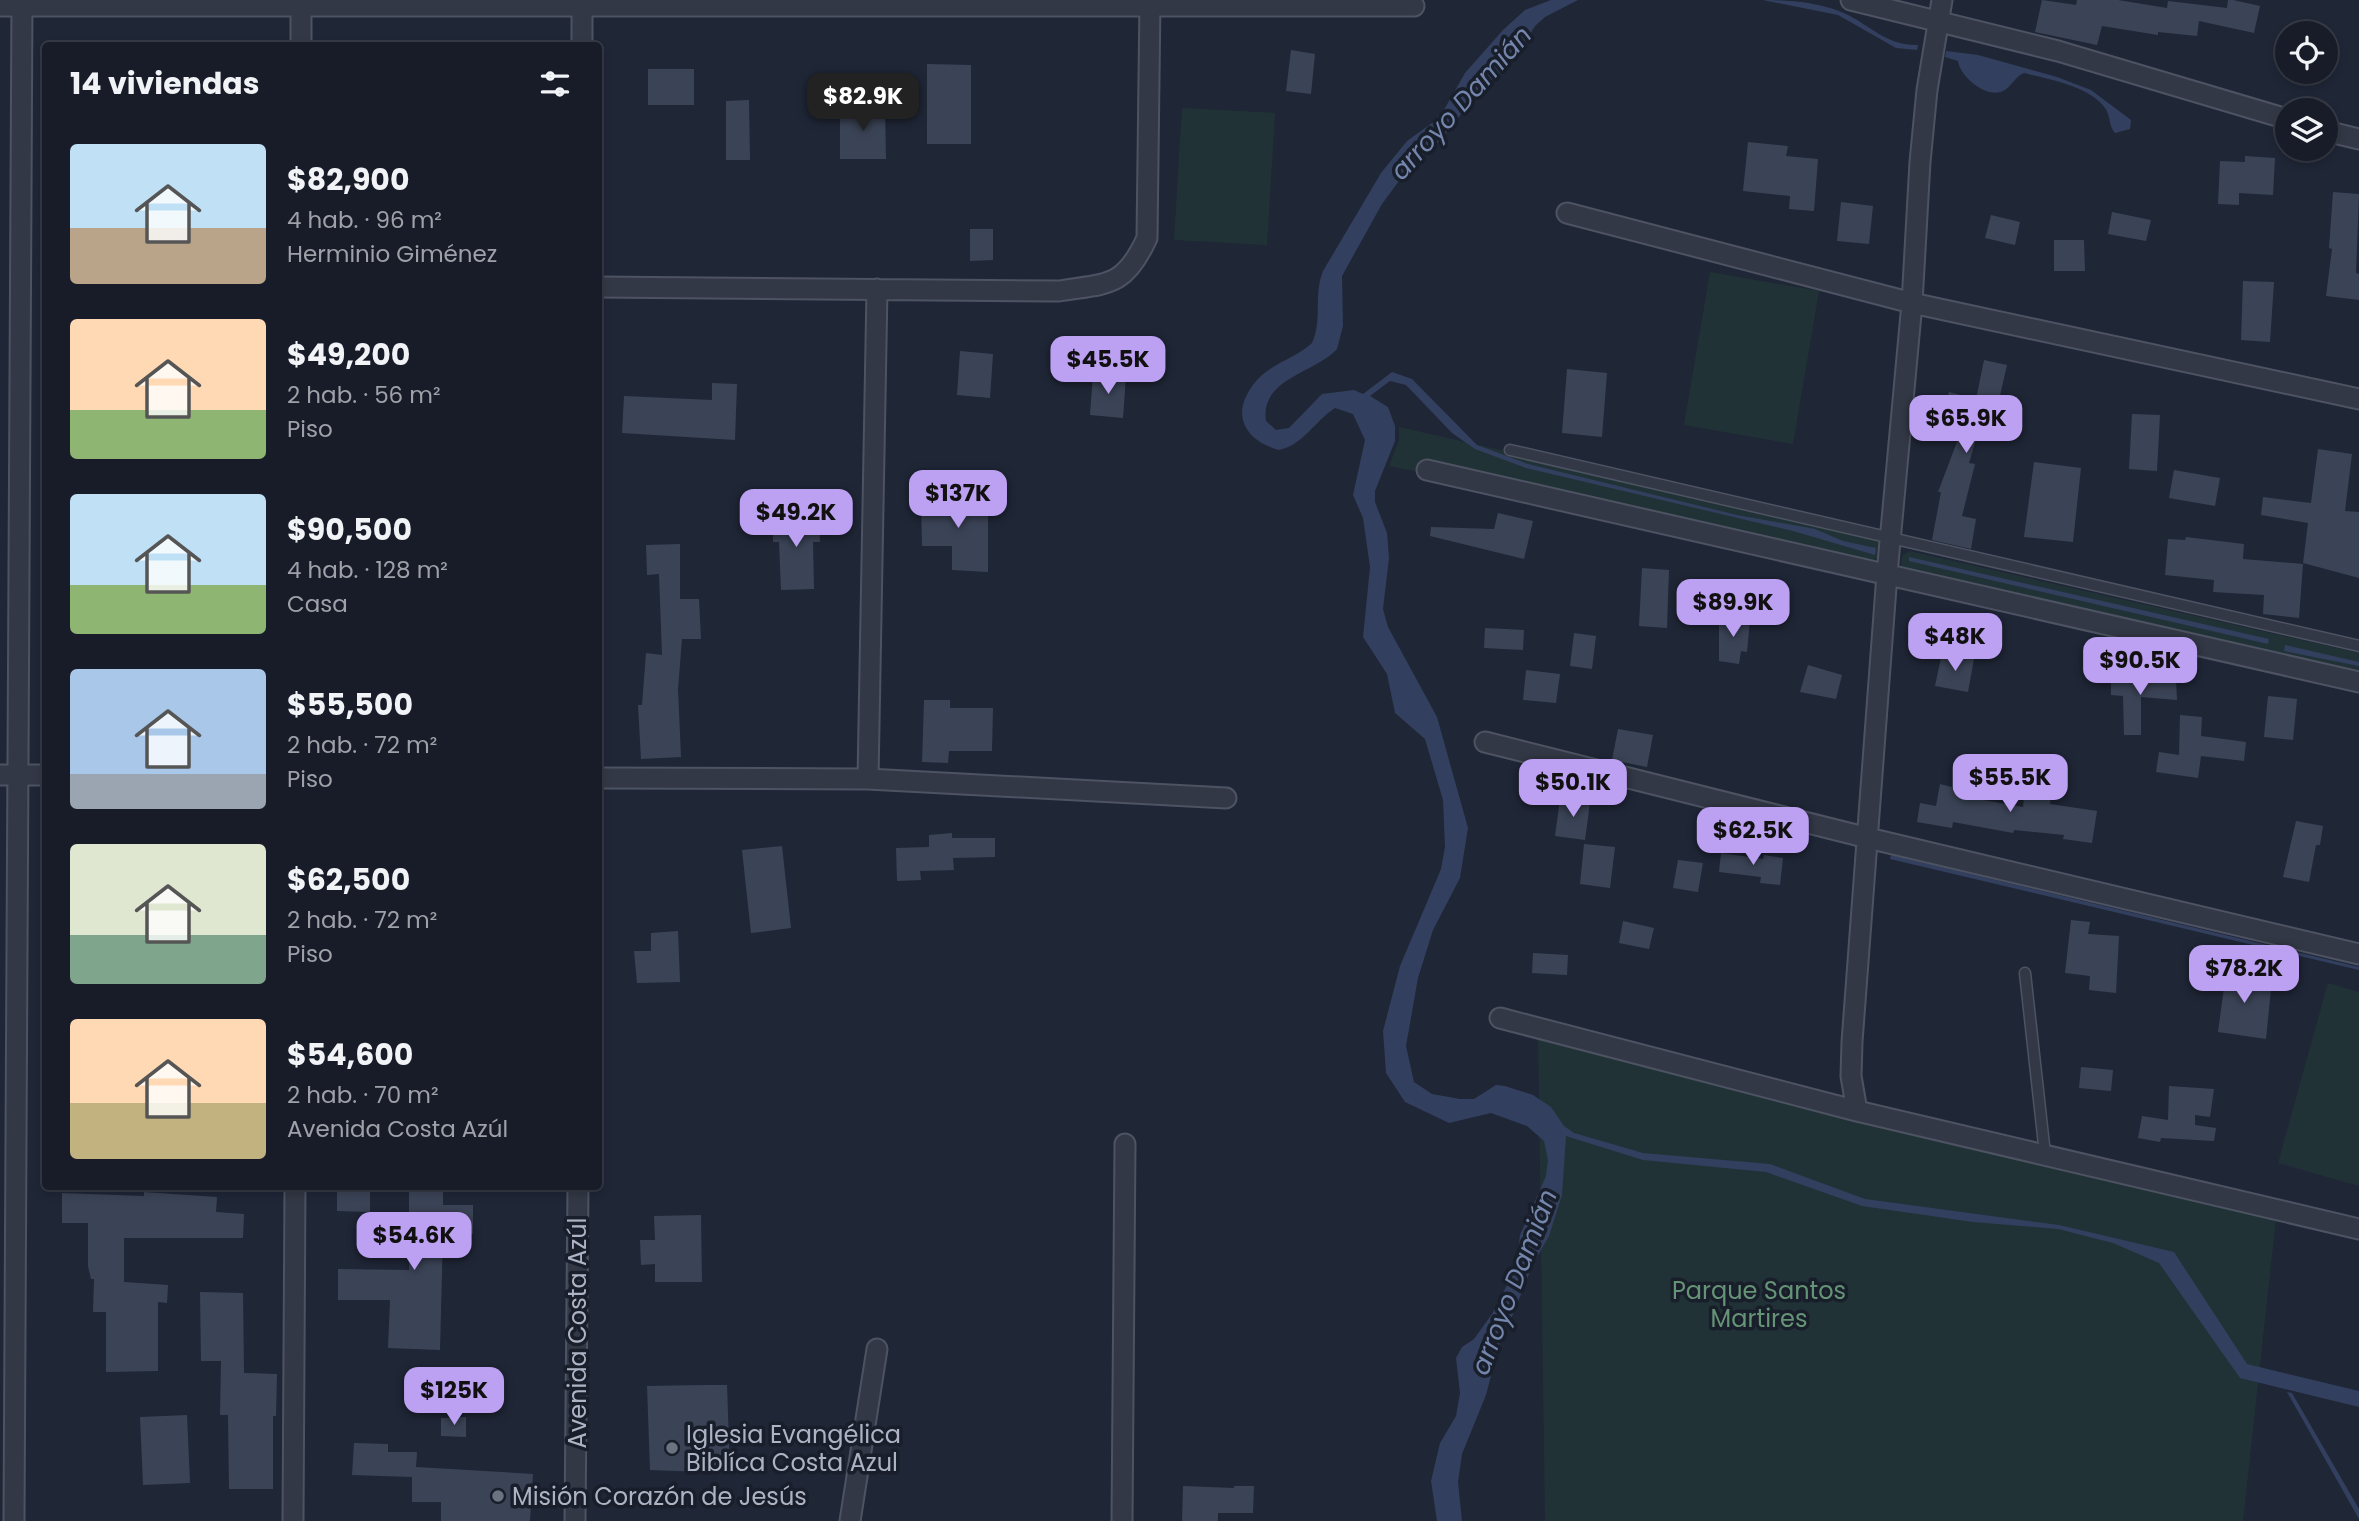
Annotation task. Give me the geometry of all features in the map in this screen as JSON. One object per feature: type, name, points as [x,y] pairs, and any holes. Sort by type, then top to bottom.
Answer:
[{"type":"street","points":[[1851,0],[2058,51],[2275,115]]},
{"type":"street","points":[[1857,1111],[1851,1076],[1852,1042],[1887,574],[1912,303],[1927,90],[1942,0]]},
{"type":"street","points":[[14,1521],[9,775],[22,3]]},
{"type":"street","points":[[0,6],[22,3],[1150,3],[1414,6]]},
{"type":"street","points":[[301,3],[301,42]]},
{"type":"street","points":[[582,3],[582,42]]},
{"type":"street","points":[[602,287],[1059,291],[1114,283],[1136,263],[1147,238],[1150,3]]},
{"type":"street","points":[[2338,134],[2359,139]]},
{"type":"street","points":[[1567,213],[1912,303],[2359,399]]},
{"type":"street","points":[[868,779],[877,289]]},
{"type":"street","points":[[1427,470],[2359,682]]},
{"type":"street","points":[[1485,742],[1868,838],[2359,954]]},
{"type":"street","points":[[9,775],[42,775]]},
{"type":"street","points":[[602,778],[868,779],[1226,798]]},
{"type":"street","points":[[1500,1018],[1857,1111],[2359,1229]]},
{"type":"street","points":[[1122,1521],[1125,1144]]},
{"type":"street","points":[[293,1521],[295,1190]]},
{"type":"street","name":"Avenida Costa Azúl","points":[[575,1521],[578,1190]]},
{"type":"street","points":[[850,1521],[877,1349]]},
{"type":"lane","points":[[1510,450],[2359,646]]},
{"type":"lane","points":[[2025,973],[2045,1154]]},
{"type":"green space","points":[[1182,108],[1275,113],[1267,245],[1174,240]]},
{"type":"green space","points":[[1710,272],[1819,291],[1793,444],[1684,425]]},
{"type":"green space","points":[[1399,427],[1876,535],[1881,541],[1879,557],[1869,562],[1419,461],[1415,471],[1389,466],[1399,440]]},
{"type":"green space","points":[[1909,551],[2359,653],[2359,673],[1905,569],[1901,566],[1902,556]]},
{"type":"green space","points":[[2328,983],[2359,992],[2359,1186],[2278,1163]]},
{"type":"green space","name":"Parque Santos Martires","points":[[1538,1024],[2277,1209],[2243,1521],[1545,1521]]},
{"type":"water","name":"arroyo Damián","points":[[1551,0],[1578,0],[1545,17],[1535,26],[1516,57],[1472,100],[1440,141],[1410,166],[1382,204],[1342,276],[1343,326],[1337,349],[1327,358],[1291,378],[1271,395],[1266,407],[1266,421],[1276,430],[1289,428],[1322,394],[1354,390],[1363,394],[1392,372],[1412,379],[1477,445],[1528,464],[1737,515],[1815,529],[1843,541],[1876,548],[1875,555],[1793,531],[1526,468],[1475,449],[1452,433],[1406,385],[1390,381],[1370,396],[1388,407],[1395,426],[1395,441],[1375,491],[1375,502],[1387,533],[1389,558],[1383,609],[1388,627],[1437,717],[1468,828],[1460,878],[1433,930],[1418,978],[1406,1046],[1414,1082],[1432,1094],[1460,1099],[1474,1099],[1496,1085],[1505,1086],[1533,1095],[1551,1107],[1564,1126],[1574,1133],[1643,1153],[1770,1164],[1865,1199],[2059,1225],[2174,1252],[2247,1364],[2359,1391],[2359,1407],[2240,1378],[2159,1263],[2113,1243],[2058,1229],[1973,1222],[1862,1206],[1766,1172],[1643,1160],[1566,1136],[1562,1195],[1549,1236],[1533,1264],[1511,1319],[1503,1330],[1486,1395],[1462,1454],[1458,1482],[1462,1521],[1437,1521],[1431,1481],[1440,1443],[1456,1416],[1460,1393],[1456,1358],[1462,1347],[1474,1339],[1492,1314],[1516,1268],[1520,1235],[1546,1176],[1548,1160],[1544,1141],[1527,1126],[1491,1113],[1449,1123],[1405,1102],[1386,1073],[1383,1031],[1400,966],[1441,869],[1445,847],[1443,800],[1425,739],[1395,713],[1387,674],[1363,637],[1370,567],[1363,518],[1353,495],[1365,440],[1353,414],[1335,408],[1302,438],[1279,450],[1256,439],[1249,432],[1242,414],[1248,392],[1257,380],[1312,343],[1317,325],[1323,271],[1381,173],[1407,141],[1432,123],[1445,108],[1465,73],[1503,30],[1525,10]]},
{"type":"water","points":[[1763,0],[1821,5],[1849,16],[1895,42],[1918,45],[1917,50],[1896,48],[1838,15]]},
{"type":"water","points":[[1946,51],[1978,55],[2057,77],[2091,90],[2131,120],[2130,129],[2115,133],[2107,111],[2098,100],[2079,89],[2056,81],[2024,73],[2003,91],[1997,93],[1982,89],[1969,80],[1958,61],[1945,57]]},
{"type":"water","points":[[1909,557],[2269,639],[2268,644],[1909,561]]},
{"type":"water","points":[[2285,645],[2359,662],[2359,666],[2284,651]]},
{"type":"water","points":[[1891,855],[2359,967],[2359,970],[1890,859]]},
{"type":"water","points":[[2287,1392],[2292,1393],[2359,1509],[2359,1519]]},
{"type":"building","points":[[2042,0],[2076,5],[2077,0],[2118,0],[2167,8],[2168,1],[2227,8],[2228,0],[2233,0],[2260,6],[2254,33],[2199,21],[2197,36],[2158,32],[2158,35],[2102,26],[2097,45],[2035,32]]},
{"type":"building","points":[[1291,50],[1315,54],[1311,94],[1286,91]]},
{"type":"building","points":[[927,64],[971,65],[971,144],[927,144]]},
{"type":"building","points":[[648,69],[694,69],[694,105],[648,105]]},
{"type":"building","points":[[749,100],[750,160],[726,160],[726,101]]},
{"type":"building","points":[[840,106],[885,106],[886,159],[840,159]]},
{"type":"building","points":[[1748,142],[1788,146],[1786,156],[1818,159],[1814,211],[1789,209],[1790,196],[1743,191]]},
{"type":"building","points":[[2245,156],[2275,158],[2273,195],[2239,193],[2239,205],[2218,204],[2220,161],[2245,162]]},
{"type":"building","points":[[2333,192],[2359,194],[2356,273],[2359,274],[2359,300],[2326,296],[2332,249],[2329,248]]},
{"type":"building","points":[[1841,202],[1873,206],[1869,244],[1837,241]]},
{"type":"building","points":[[2112,212],[2151,220],[2146,241],[2108,234]]},
{"type":"building","points":[[1991,215],[2020,222],[2015,245],[1985,238]]},
{"type":"building","points":[[970,229],[993,229],[993,260],[970,261]]},
{"type":"building","points":[[2054,240],[2084,240],[2085,271],[2054,271]]},
{"type":"building","points":[[2243,281],[2274,282],[2270,342],[2241,340]]},
{"type":"building","points":[[960,351],[993,354],[990,398],[957,395]]},
{"type":"building","points":[[1984,360],[2007,365],[1993,426],[1981,423],[1969,463],[1975,464],[1962,516],[1976,519],[1971,549],[1932,540],[1941,492],[1938,492],[1960,434],[1951,431],[1956,415],[1944,412],[1949,392],[1976,399]]},
{"type":"building","points":[[1567,369],[1607,373],[1602,437],[1562,433]]},
{"type":"building","points":[[1093,374],[1126,376],[1123,418],[1090,415]]},
{"type":"building","points":[[712,383],[737,384],[735,440],[622,433],[624,396],[712,400]]},
{"type":"building","points":[[2132,414],[2160,415],[2157,471],[2129,469]]},
{"type":"building","points":[[2318,449],[2352,454],[2345,511],[2359,512],[2359,578],[2303,563],[2308,523],[2261,515],[2263,497],[2311,503]]},
{"type":"building","points":[[2034,462],[2081,468],[2073,542],[2024,537]]},
{"type":"building","points":[[2174,470],[2220,478],[2215,506],[2169,498]]},
{"type":"building","points":[[921,498],[988,498],[988,572],[952,570],[952,546],[922,546]]},
{"type":"building","points":[[1498,513],[1533,521],[1524,559],[1430,536],[1431,527],[1494,529]]},
{"type":"building","points":[[773,515],[819,515],[820,542],[813,542],[814,589],[781,590],[779,542],[773,542]]},
{"type":"building","points":[[2186,537],[2244,544],[2243,559],[2303,564],[2299,618],[2263,614],[2264,595],[2213,592],[2214,580],[2165,575],[2168,539],[2185,540]]},
{"type":"building","points":[[680,544],[680,599],[699,599],[701,639],[682,639],[678,689],[681,757],[641,759],[638,705],[642,705],[646,653],[662,655],[659,574],[647,575],[646,545]]},
{"type":"building","points":[[1642,568],[1669,570],[1667,628],[1639,626]]},
{"type":"building","points":[[1719,617],[1750,620],[1747,652],[1741,651],[1739,664],[1719,661]]},
{"type":"building","points":[[1485,628],[1524,630],[1523,650],[1484,648]]},
{"type":"building","points":[[1574,633],[1596,636],[1592,669],[1570,666]]},
{"type":"building","points":[[1942,653],[1974,659],[1968,692],[1935,686]]},
{"type":"building","points":[[1808,665],[1842,675],[1836,699],[1800,692]]},
{"type":"building","points":[[1526,670],[1560,674],[1556,703],[1523,700]]},
{"type":"building","points":[[2123,674],[2151,676],[2150,681],[2176,679],[2177,700],[2141,697],[2141,735],[2124,735],[2123,696],[2111,695],[2111,683],[2122,682]]},
{"type":"building","points":[[2268,696],[2297,699],[2293,740],[2264,737]]},
{"type":"building","points":[[924,700],[950,700],[950,708],[993,708],[992,751],[949,751],[948,763],[922,762]]},
{"type":"building","points":[[2180,715],[2202,717],[2201,736],[2246,742],[2244,761],[2201,756],[2198,778],[2156,772],[2159,752],[2179,755]]},
{"type":"building","points":[[1618,729],[1653,735],[1647,767],[1612,760]]},
{"type":"building","points":[[1940,784],[1983,795],[1983,800],[2023,807],[2025,785],[2052,788],[2050,804],[2097,811],[2092,843],[2063,839],[2064,835],[2014,830],[2013,833],[1953,822],[1952,828],[1917,822],[1920,803],[1936,806]]},
{"type":"building","points":[[1560,799],[1590,803],[1585,840],[1555,836]]},
{"type":"building","points":[[2296,821],[2323,826],[2320,845],[2316,845],[2309,882],[2283,877]]},
{"type":"building","points":[[952,833],[952,838],[995,838],[995,857],[953,858],[954,870],[920,871],[921,880],[897,881],[896,848],[929,847],[929,835]]},
{"type":"building","points":[[1584,844],[1615,847],[1610,888],[1580,884]]},
{"type":"building","points":[[782,846],[791,928],[751,933],[742,850]]},
{"type":"building","points":[[1721,853],[1763,859],[1764,855],[1783,858],[1780,885],[1760,883],[1761,877],[1719,872]]},
{"type":"building","points":[[1678,860],[1703,863],[1698,892],[1673,888]]},
{"type":"building","points":[[2071,920],[2090,922],[2088,934],[2119,936],[2116,993],[2089,990],[2090,976],[2065,973]]},
{"type":"building","points":[[1623,921],[1654,928],[1649,949],[1619,943]]},
{"type":"building","points":[[678,931],[680,982],[637,983],[634,951],[651,951],[651,933]]},
{"type":"building","points":[[1533,953],[1568,955],[1567,975],[1532,973]]},
{"type":"building","points":[[2227,965],[2255,970],[2252,987],[2271,989],[2266,1039],[2218,1032]]},
{"type":"building","points":[[2081,1067],[2113,1070],[2111,1091],[2079,1088]]},
{"type":"building","points":[[2169,1086],[2214,1089],[2210,1117],[2195,1115],[2195,1125],[2216,1128],[2214,1141],[2161,1138],[2160,1142],[2138,1138],[2142,1116],[2168,1120]]},
{"type":"building","points":[[337,1190],[370,1190],[370,1212],[337,1211]]},
{"type":"building","points":[[409,1190],[443,1190],[443,1205],[473,1205],[473,1234],[443,1233],[440,1350],[388,1348],[390,1300],[338,1300],[338,1269],[409,1270]]},
{"type":"building","points":[[144,1192],[217,1197],[216,1212],[244,1214],[243,1238],[124,1238],[124,1282],[168,1285],[167,1303],[158,1302],[158,1371],[106,1372],[106,1312],[93,1312],[94,1279],[91,1279],[88,1266],[88,1223],[62,1223],[62,1193],[144,1196]]},
{"type":"building","points":[[701,1215],[702,1282],[655,1282],[655,1264],[641,1265],[640,1240],[655,1240],[654,1216]]},
{"type":"building","points":[[200,1292],[243,1293],[244,1373],[277,1374],[276,1416],[273,1416],[273,1489],[229,1489],[228,1415],[220,1415],[221,1361],[201,1361]]},
{"type":"building","points":[[727,1385],[730,1473],[650,1470],[647,1386]]},
{"type":"building","points":[[187,1415],[190,1483],[143,1485],[140,1417]]},
{"type":"building","points":[[466,1417],[466,1437],[441,1436],[441,1418]]},
{"type":"building","points":[[354,1443],[388,1444],[388,1452],[417,1452],[416,1467],[533,1474],[530,1521],[441,1521],[441,1502],[412,1502],[412,1477],[352,1475]]},
{"type":"building","points":[[1183,1486],[1254,1486],[1253,1513],[1218,1513],[1218,1521],[1182,1521]]},
{"type":"place","name":"Iglesia Evangélica Biblíca Costa Azul","points":[[672,1448]]},
{"type":"place","name":"Misión Corazón de Jesús","points":[[498,1496]]}]
